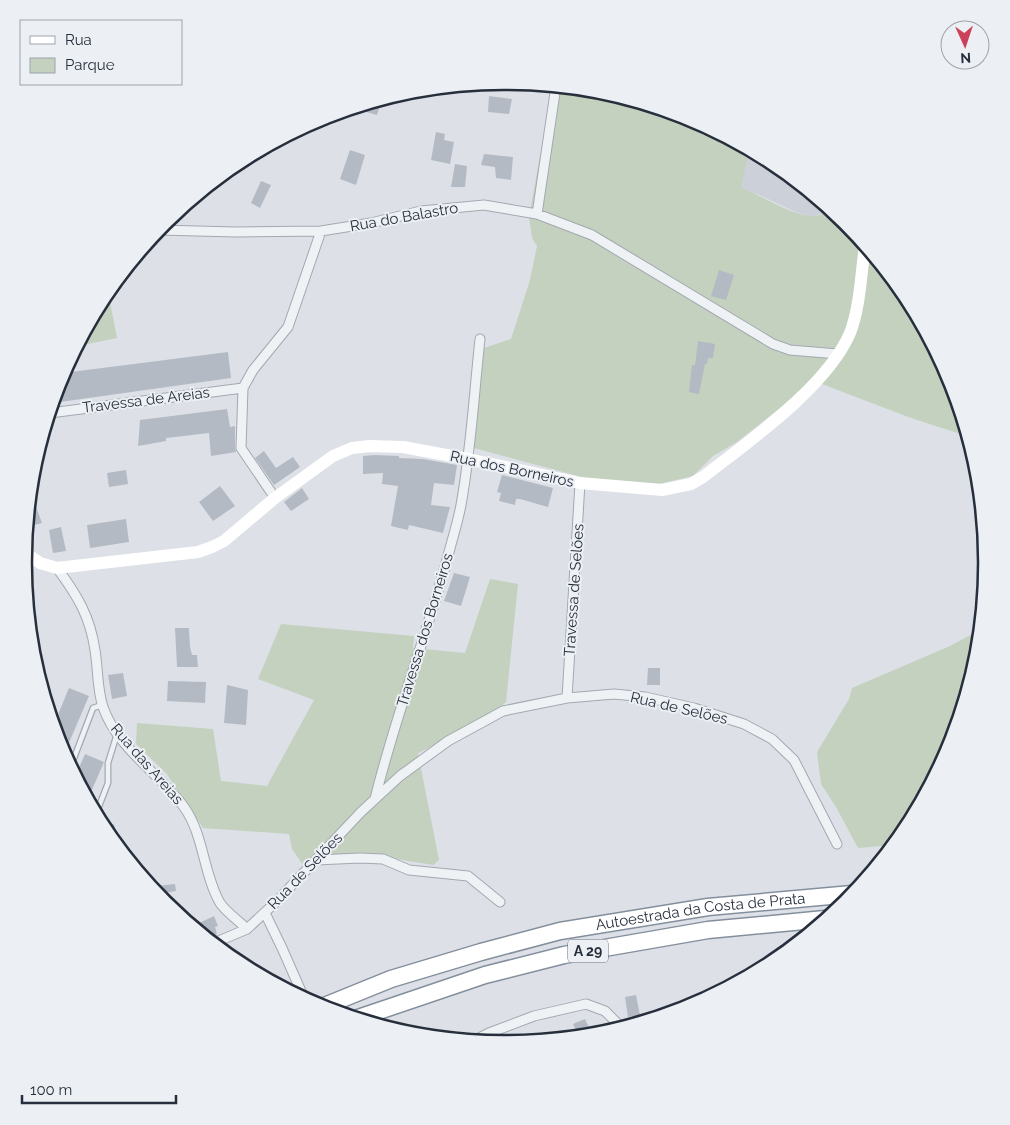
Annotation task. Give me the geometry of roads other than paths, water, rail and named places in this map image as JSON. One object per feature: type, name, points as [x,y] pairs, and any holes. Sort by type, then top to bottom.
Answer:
[{"type":"highway","name":"Autoestrada da Costa de Prata","points":[[334,1003],[391,979],[481,952],[560,932],[708,907],[841,895]]},
{"type":"highway","name":"Autoestrada da Costa de Prata","points":[[368,1015],[485,975],[564,955],[708,930],[814,920]]},
{"type":"street","points":[[537,214],[555,93]]},
{"type":"street","name":"Rua do Balastro","points":[[169,230],[321,231],[422,212],[484,205],[537,214],[592,235],[773,344],[790,350],[838,354]]},
{"type":"street","points":[[275,498],[241,448],[243,388],[253,370],[288,327],[321,231]]},
{"type":"street","name":"Rua dos Borneiros","points":[[57,568],[198,552],[212,547],[224,541],[275,498],[333,456],[352,448],[403,447],[580,483],[662,490],[691,484],[703,477],[772,422],[819,378],[838,354],[850,331],[854,318],[864,255]]},
{"type":"street","name":"Travessa dos Borneiros","points":[[374,799],[386,752],[420,653],[441,584],[461,506],[468,459],[480,339]]},
{"type":"street","name":"Travessa de Areias","points":[[58,412],[243,388]]},
{"type":"street","name":"Travessa de Selões","points":[[567,698],[580,483]]},
{"type":"street","points":[[32,558],[40,563],[57,568]]},
{"type":"street","name":"Rua das Areias","points":[[57,568],[72,588],[88,618],[95,649],[102,705],[118,733],[184,806],[194,823],[207,871],[220,904],[247,929]]},
{"type":"street","name":"Rua de Selões","points":[[221,940],[247,929],[265,914],[374,799],[400,776],[448,741],[503,710],[567,698],[614,694],[645,697],[694,708],[744,724],[772,739],[794,760],[837,844]]},
{"type":"street","points":[[316,860],[383,859],[409,870],[468,876],[500,902]]},
{"type":"street","points":[[265,914],[299,987]]},
{"type":"street","points":[[486,1034],[534,1016],[586,1004],[605,1011],[616,1022]]},
{"type":"lane","points":[[74,757],[93,708],[102,705]]},
{"type":"lane","points":[[99,805],[108,782],[108,763],[118,733]]}]
